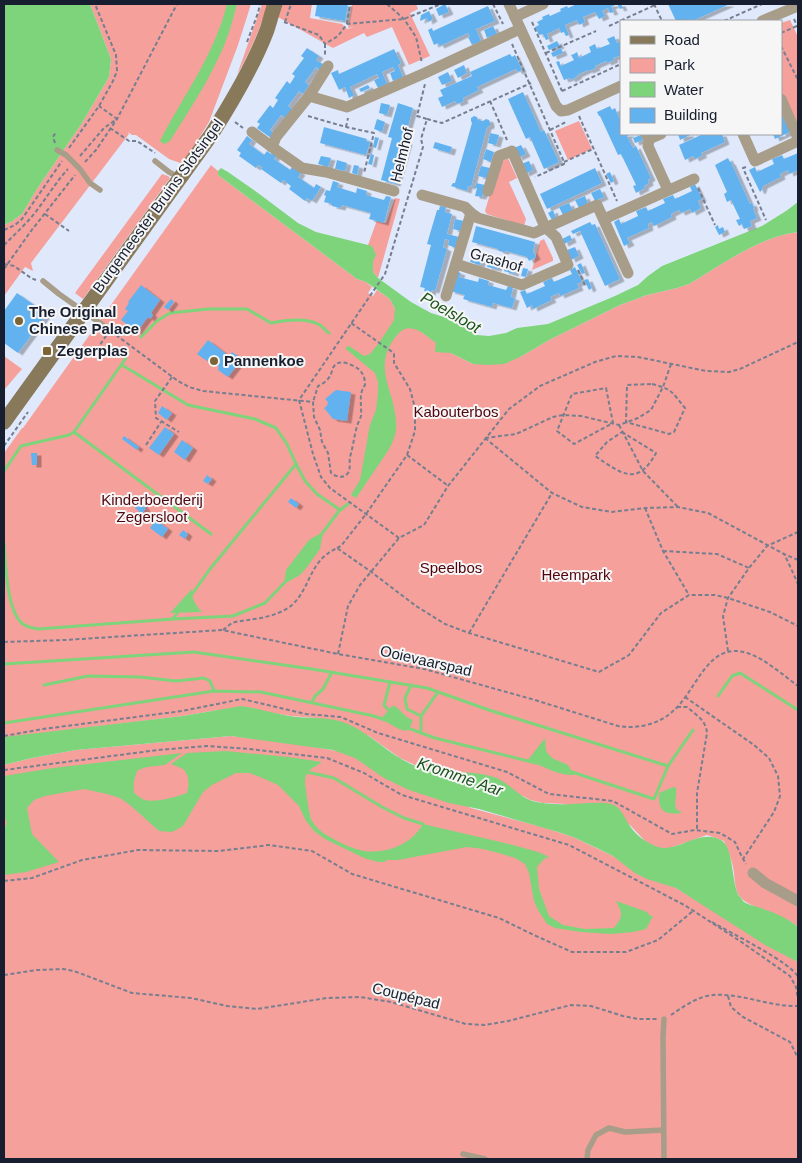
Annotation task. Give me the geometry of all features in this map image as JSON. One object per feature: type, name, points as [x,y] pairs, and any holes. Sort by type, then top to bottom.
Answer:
[{"type":"street","name":"Burgemeester Bruins Slotsingel","points":[[4,422],[180,178],[233,100],[258,51],[275,4]]},
{"type":"street","points":[[509,4],[543,80],[556,106],[561,110],[568,110],[620,86]]},
{"type":"street","points":[[515,17],[543,4]]},
{"type":"street","points":[[764,20],[798,6]]},
{"type":"street","points":[[309,96],[347,107],[520,29]]},
{"type":"street","points":[[272,147],[276,137],[309,96],[328,66]]},
{"type":"street","points":[[743,135],[755,161],[798,140],[782,101]]},
{"type":"street","name":"Helmhof","points":[[252,132],[302,168],[326,172],[394,190]]},
{"type":"street","points":[[647,137],[648,146],[668,190]]},
{"type":"street","points":[[488,191],[499,156],[512,151],[545,228],[556,236],[568,265]]},
{"type":"street","points":[[604,219],[694,179]]},
{"type":"street","points":[[422,195],[465,207],[478,218],[534,233],[597,204],[628,273]]},
{"type":"street","name":"Grashof","points":[[446,296],[471,213]]},
{"type":"street","name":"Grashof","points":[[456,264],[522,285],[568,265]]},
{"type":"street","points":[[753,873],[764,883],[798,901]]},
{"type":"lane","points":[[57,150],[66,155],[80,169],[90,183],[100,190]]},
{"type":"lane","points":[[155,161],[180,178]]},
{"type":"lane","points":[[43,281],[110,330]]},
{"type":"lane","points":[[664,1019],[664,1159]]},
{"type":"lane","points":[[587,1159],[588,1150],[596,1135],[609,1128],[625,1132],[663,1130]]},
{"type":"lane","points":[[463,1154],[485,1159]]},
{"type":"path","points":[[4,230],[22,219],[67,151],[100,106],[113,82],[116,71],[116,55],[95,4]]},
{"type":"path","points":[[4,269],[5,264],[96,150],[117,118],[176,4]]},
{"type":"path","points":[[247,42],[260,4]]},
{"type":"path","points":[[284,22],[292,4]]},
{"type":"path","points":[[280,21],[319,35],[325,44],[338,36],[348,24],[350,4]]},
{"type":"path","points":[[387,4],[404,19],[416,37],[425,73]]},
{"type":"path","points":[[348,24],[404,19],[441,4]]},
{"type":"path","points":[[493,4],[564,162]]},
{"type":"path","points":[[621,20],[654,4],[662,20]]},
{"type":"path","points":[[726,20],[762,4]]},
{"type":"path","points":[[527,11],[562,91]]},
{"type":"path","points":[[609,26],[620,21]]},
{"type":"path","points":[[782,33],[797,26]]},
{"type":"path","points":[[546,54],[596,30]]},
{"type":"path","points":[[782,48],[798,80]]},
{"type":"path","points":[[551,96],[620,64]]},
{"type":"path","name":"Helmhof","points":[[299,400],[385,274],[423,147],[421,139],[427,119],[417,116],[425,85],[425,73]]},
{"type":"path","points":[[427,119],[442,123],[530,83],[543,80]]},
{"type":"path","points":[[490,101],[512,151]]},
{"type":"path","points":[[100,106],[117,118]]},
{"type":"path","points":[[308,116],[374,133],[362,182]]},
{"type":"path","points":[[578,116],[622,212]]},
{"type":"path","points":[[4,245],[32,216],[60,178],[104,128],[117,118]]},
{"type":"path","points":[[110,128],[129,141],[137,142],[160,157]]},
{"type":"path","points":[[524,182],[593,149]]},
{"type":"path","points":[[755,161],[743,168],[766,220]]},
{"type":"path","points":[[694,179],[715,225]]},
{"type":"path","points":[[408,194],[422,195]]},
{"type":"path","points":[[45,214],[69,231]]},
{"type":"path","points":[[568,265],[574,262],[585,285]]},
{"type":"path","points":[[5,264],[14,266],[34,280],[43,281]]},
{"type":"path","points":[[222,630],[232,623],[262,618],[280,612],[290,606],[301,595],[315,566],[326,554],[341,546],[407,455],[415,431],[415,408],[410,389],[394,363],[392,351],[351,323]]},
{"type":"path","points":[[93,355],[110,330],[189,388],[202,391],[313,402]]},
{"type":"path","points":[[338,654],[348,606],[370,572],[399,538],[424,525],[448,486],[509,409],[540,386],[595,362],[616,356],[638,357],[706,371],[729,372],[740,369],[798,342]]},
{"type":"path","points":[[340,362],[356,367],[364,376],[365,385],[362,389],[360,418],[357,424],[349,470],[343,477],[336,477],[331,473],[328,453],[322,442],[320,430],[314,417],[313,402],[318,386],[330,377],[335,365],[340,362]]},
{"type":"path","points":[[485,438],[516,434],[553,417],[581,416],[619,425],[638,418],[651,410],[664,387],[672,364]]},
{"type":"path","points":[[172,377],[155,401],[156,418],[179,432]]},
{"type":"path","points":[[652,384],[664,387],[672,391],[684,408],[674,432],[669,434],[626,422],[627,385],[652,384]]},
{"type":"path","points":[[606,388],[613,424],[574,444],[556,432],[572,394],[606,388]]},
{"type":"path","points":[[299,400],[313,454],[321,476],[330,488],[399,538]]},
{"type":"path","points":[[146,445],[162,422]]},
{"type":"path","points":[[619,425],[643,471],[678,507]]},
{"type":"path","points":[[622,432],[656,453],[650,465],[643,471],[630,474],[620,473],[595,456],[608,442],[622,432]]},
{"type":"path","points":[[485,438],[552,493],[582,507],[612,512],[678,507],[708,513],[767,546],[798,560]]},
{"type":"path","points":[[407,455],[448,486]]},
{"type":"path","points":[[469,633],[552,493]]},
{"type":"path","points":[[645,508],[663,551],[689,595]]},
{"type":"path","points":[[798,532],[767,546],[728,598],[723,616],[728,651],[747,652],[798,686]]},
{"type":"path","points":[[337,548],[423,611],[445,624],[599,672],[629,655],[661,613],[689,595],[715,595],[728,598],[770,612],[798,626]]},
{"type":"path","points":[[663,551],[716,554],[749,568]]},
{"type":"path","points":[[784,554],[796,576],[798,584]]},
{"type":"path","name":"Ooievaarspad","points":[[4,642],[222,630],[338,654],[424,669],[535,700],[618,726],[628,727],[652,723],[671,713],[685,697],[708,664],[728,651]]},
{"type":"path","points":[[4,736],[182,711],[242,699],[306,714],[341,717],[378,733],[507,772],[549,794],[613,801],[672,834],[697,830],[720,833],[735,842],[744,860],[774,812],[780,796],[778,776],[770,758],[685,697]]},
{"type":"path","points":[[677,707],[687,707],[704,723],[707,733],[697,793],[697,830]]},
{"type":"path","points":[[4,770],[158,750],[207,746],[327,758],[364,773],[402,795],[569,845],[697,913],[781,961],[797,973],[798,977]]},
{"type":"path","points":[[4,881],[32,878],[82,860],[138,850],[220,851],[269,845],[312,850],[352,874],[499,918],[572,952],[626,952],[658,940],[693,911]]},
{"type":"path","points":[[697,913],[790,976],[796,986],[798,999]]},
{"type":"path","name":"Coupépad","points":[[4,975],[37,970],[63,969],[74,971],[132,993],[191,998],[227,1006],[257,1009],[327,998],[360,997],[391,1002],[466,1024],[485,1025],[508,1021],[571,1005],[591,1006],[638,1019],[664,1019]]},
{"type":"path","points":[[664,1019],[693,1002],[712,995],[754,999],[786,1006],[798,1006]]},
{"type":"path","points":[[728,996],[730,1007],[743,1017],[790,1042],[798,1058]]},
{"type":"green space","points":[[90,4],[251,4],[238,45],[209,122],[183,164],[169,159],[136,135],[128,132],[129,134],[31,263],[33,271],[25,267],[4,296],[4,225],[22,214],[82,123],[109,77],[111,59]]},
{"type":"green space","points":[[262,4],[268,4],[262,22],[237,75]]},
{"type":"green space","points":[[279,4],[312,4],[310,18],[342,24],[347,29],[355,27],[348,28],[352,4],[416,4],[418,9],[410,13],[430,56],[409,65],[392,27],[367,37],[364,33],[333,48],[276,16]]},
{"type":"green space","points":[[790,20],[798,37],[798,129],[782,92],[782,23]]},
{"type":"green space","points":[[579,121],[592,149],[568,160],[555,131]]},
{"type":"green space","points":[[508,158],[517,178],[509,182],[526,219],[524,226],[487,214],[485,211],[499,163]]},
{"type":"green space","name":"Heempark","points":[[211,165],[218,171],[218,175],[357,279],[366,282],[372,287],[368,293],[373,296],[377,290],[390,299],[395,309],[416,328],[451,353],[473,364],[520,357],[551,339],[620,305],[647,295],[689,284],[756,245],[770,239],[798,232],[798,927],[742,899],[737,891],[734,870],[724,841],[707,835],[670,848],[657,848],[646,842],[630,825],[565,804],[543,803],[530,800],[523,796],[444,771],[415,765],[400,758],[369,736],[316,718],[218,710],[4,738],[4,453]]},
{"type":"green space","points":[[162,174],[170,178],[83,299],[75,293]]},
{"type":"green space","points":[[395,198],[400,199],[378,278],[373,272],[373,261],[368,245],[377,220],[386,223]]},
{"type":"green space","points":[[544,239],[553,261],[532,270],[540,241]]},
{"type":"green space","points":[[4,356],[22,369],[4,390]]},
{"type":"green space","points":[[231,736],[341,752],[357,757],[471,808],[573,837],[613,856],[627,866],[676,888],[798,962],[798,1159],[4,1159],[4,765],[76,750]]},
{"type":"water","points":[[4,4],[90,4],[111,59],[109,77],[82,123],[22,214],[4,225]]},
{"type":"water","points":[[227,4],[237,4],[220,56],[200,93],[170,141],[164,144],[160,141],[207,57],[222,22]]},
{"type":"water","points":[[221,168],[298,223],[316,232],[372,246],[376,255],[373,261],[373,272],[378,278],[411,302],[431,313],[450,319],[477,335],[489,336],[506,333],[517,328],[548,324],[638,285],[662,266],[762,226],[798,202],[798,232],[770,239],[756,245],[689,284],[647,295],[620,305],[504,364],[473,364],[451,353],[435,352],[436,343],[422,333],[412,328],[402,330],[391,343],[385,358],[385,374],[395,414],[395,435],[386,454],[356,498],[351,495],[360,480],[370,425],[376,410],[378,382],[375,373],[346,347],[349,346],[364,356],[370,354],[394,320],[395,309],[390,299],[366,282],[357,279],[218,175],[218,171]]},
{"type":"water","points":[[323,532],[320,549],[307,567],[300,575],[284,584],[286,570],[309,540]]},
{"type":"water","points":[[192,589],[194,602],[202,612],[170,613]]},
{"type":"water","name":"Kromme Aar","points":[[241,706],[289,716],[341,721],[366,734],[398,757],[416,766],[426,769],[475,773],[494,777],[522,796],[539,803],[605,803],[615,805],[640,837],[661,848],[703,837],[721,840],[728,850],[736,890],[744,902],[779,915],[798,927],[798,962],[765,945],[676,888],[647,879],[635,873],[613,856],[573,837],[409,790],[384,778],[355,758],[333,750],[231,736],[76,750],[4,765],[4,737],[183,716]]},
{"type":"water","points":[[392,706],[395,706],[413,720],[406,731],[381,719]]},
{"type":"water","points":[[545,738],[546,751],[552,758],[568,765],[574,775],[557,772],[528,760]]},
{"type":"water","points":[[226,751],[322,762],[310,770],[305,779],[312,821],[324,833],[352,848],[373,852],[390,849],[406,842],[423,824],[509,844],[549,857],[544,859],[537,867],[539,889],[549,916],[563,925],[585,929],[614,928],[621,915],[616,901],[653,916],[646,929],[633,932],[611,934],[555,928],[547,924],[538,910],[534,901],[529,873],[525,864],[515,858],[483,849],[467,847],[384,862],[364,858],[325,839],[314,831],[306,821],[299,806],[278,785],[249,773],[236,773],[212,785],[203,792],[183,826],[172,832],[159,831],[130,805],[120,798],[107,794],[84,789],[45,796],[34,800],[27,808],[32,834],[59,862],[26,872],[4,875],[4,829],[7,823],[4,816],[4,776],[53,768],[182,753],[165,765],[138,770],[134,781],[134,793],[145,800],[160,800],[187,793],[187,774],[183,769],[171,764],[187,753]]},
{"type":"water","points":[[673,787],[676,788],[676,809],[682,813],[667,813],[661,808],[659,793]]},
{"type":"building","points":[[317,4],[348,4],[345,21],[315,16]]},
{"type":"building","points":[[445,4],[449,12],[439,16],[436,9]]},
{"type":"building","points":[[577,4],[617,4],[611,7],[614,12],[610,13],[608,8],[602,11],[605,16],[599,19],[595,12],[583,17],[585,22],[579,25],[577,20],[565,25],[569,35],[566,36],[564,32],[561,33],[559,28],[547,34],[549,39],[546,40],[543,34],[539,35],[535,27],[539,25],[537,22],[543,19],[542,17],[549,14],[550,16],[561,11],[560,9]]},
{"type":"building","points":[[617,4],[621,4],[623,8],[620,9]]},
{"type":"building","points":[[668,4],[730,4],[694,20],[676,20]]},
{"type":"building","points":[[488,6],[495,21],[476,29],[481,41],[472,45],[468,33],[440,46],[438,43],[434,45],[428,30],[432,28],[433,31]]},
{"type":"building","points":[[429,11],[433,19],[428,22],[427,18],[420,21],[421,15]]},
{"type":"building","points":[[493,26],[497,34],[487,38],[484,30]]},
{"type":"building","points":[[614,36],[617,43],[620,42],[620,58],[619,56],[613,58],[614,60],[607,63],[606,61],[595,66],[596,68],[577,75],[571,80],[570,78],[564,80],[556,62],[559,61],[561,66],[574,60],[571,55],[577,52],[579,58],[591,52],[589,47],[595,44],[597,49],[610,44],[607,39]]},
{"type":"building","points":[[557,41],[560,46],[549,50],[547,46]]},
{"type":"building","points":[[307,48],[319,56],[316,60],[324,65],[320,70],[316,67],[305,82],[309,85],[303,94],[299,91],[288,106],[292,109],[286,118],[281,115],[270,130],[274,133],[271,138],[257,128],[260,124],[257,122],[270,105],[273,108],[278,100],[275,98],[287,81],[290,84],[295,76],[292,74],[304,58],[301,56]]},
{"type":"building","points":[[561,48],[563,53],[553,57],[551,53]]},
{"type":"building","points":[[394,49],[401,63],[398,65],[403,77],[393,81],[390,73],[395,71],[393,67],[382,72],[387,84],[378,88],[374,80],[379,78],[377,74],[350,87],[354,95],[349,98],[345,87],[339,90],[331,73],[338,70],[339,74]]},
{"type":"building","points":[[510,54],[512,57],[515,55],[522,70],[518,72],[516,69],[477,87],[479,90],[463,98],[464,101],[457,104],[455,101],[442,107],[438,98],[443,96],[440,90],[472,76],[470,72]]},
{"type":"building","points":[[464,65],[467,73],[458,78],[454,70]]},
{"type":"building","points":[[448,72],[452,81],[442,85],[438,77]]},
{"type":"building","points":[[368,85],[370,88],[361,92],[359,89]]},
{"type":"building","points":[[523,92],[541,132],[544,130],[559,162],[544,169],[530,137],[526,139],[508,99]]},
{"type":"building","points":[[381,103],[390,105],[387,115],[379,113]]},
{"type":"building","points":[[398,103],[413,108],[404,141],[408,142],[396,184],[381,180],[392,138],[388,137]]},
{"type":"building","points":[[610,106],[612,110],[615,108],[620,120],[620,135],[629,135],[627,136],[633,148],[636,146],[651,178],[648,180],[649,183],[644,186],[645,188],[636,193],[633,186],[636,185],[621,154],[618,155],[597,112]]},
{"type":"building","points":[[782,114],[790,132],[775,139],[773,135],[782,135]]},
{"type":"building","points":[[474,116],[478,120],[489,120],[490,126],[487,127],[471,187],[468,186],[467,191],[451,186],[455,183],[472,123],[471,118]]},
{"type":"building","points":[[377,119],[385,122],[382,132],[374,129]]},
{"type":"building","points":[[324,127],[367,139],[366,141],[370,142],[366,155],[320,143]]},
{"type":"building","points":[[490,133],[499,135],[496,145],[488,143]]},
{"type":"building","points":[[641,135],[643,140],[635,143],[633,138]]},
{"type":"building","points":[[678,135],[690,135],[680,140]]},
{"type":"building","points":[[701,135],[722,135],[725,142],[701,153],[703,155],[695,159],[693,156],[685,160],[679,145]]},
{"type":"building","points":[[247,136],[252,140],[249,144],[264,155],[267,151],[271,154],[272,152],[277,155],[274,159],[290,170],[292,167],[301,173],[298,177],[314,188],[316,184],[321,187],[312,201],[307,198],[305,201],[289,189],[291,186],[283,180],[281,183],[261,169],[262,167],[258,165],[256,168],[239,156],[241,153],[237,150]]},
{"type":"building","points":[[375,137],[379,138],[376,148],[373,147]]},
{"type":"building","points":[[435,142],[452,147],[450,153],[433,148]]},
{"type":"building","points":[[521,145],[526,154],[518,158],[514,148]]},
{"type":"building","points":[[486,149],[494,152],[491,162],[483,159]]},
{"type":"building","points":[[798,153],[798,170],[789,174],[788,170],[780,174],[781,177],[763,186],[760,192],[749,170],[755,167],[757,172],[774,164],[772,159],[782,155],[784,159]]},
{"type":"building","points":[[371,154],[374,155],[372,165],[368,164]]},
{"type":"building","points":[[321,156],[331,158],[328,167],[318,164]]},
{"type":"building","points":[[728,158],[750,204],[752,203],[757,218],[750,221],[752,226],[744,229],[742,224],[739,226],[736,220],[740,219],[731,200],[727,202],[724,194],[727,192],[715,165]]},
{"type":"building","points":[[337,160],[347,163],[345,171],[335,169]]},
{"type":"building","points":[[529,161],[533,170],[525,174],[521,164]]},
{"type":"building","points":[[354,165],[359,166],[357,175],[352,173]]},
{"type":"building","points":[[481,166],[490,168],[487,178],[478,176]]},
{"type":"building","points":[[595,168],[602,183],[547,209],[540,194]]},
{"type":"building","points":[[610,172],[614,181],[611,183],[606,174]]},
{"type":"building","points":[[333,181],[339,183],[337,187],[356,193],[357,188],[367,191],[366,195],[384,200],[386,196],[391,197],[384,223],[369,219],[371,213],[342,205],[341,208],[332,206],[332,204],[324,202],[326,190],[330,191]]},
{"type":"building","points":[[476,183],[485,185],[482,197],[475,196]]},
{"type":"building","points":[[695,184],[702,199],[698,201],[701,208],[692,213],[690,209],[681,213],[679,210],[671,214],[672,217],[654,226],[652,222],[648,224],[649,228],[627,238],[630,243],[624,246],[614,222],[619,219],[621,224],[638,216],[636,211],[646,207],[648,211],[665,203],[663,199],[673,195],[675,199],[692,191],[690,187]]},
{"type":"building","points":[[600,189],[604,197],[595,201],[591,193]]},
{"type":"building","points":[[585,196],[588,204],[579,208],[575,200]]},
{"type":"building","points":[[569,203],[573,211],[563,215],[559,207]]},
{"type":"building","points":[[440,206],[446,207],[445,212],[452,214],[447,234],[459,237],[456,248],[448,245],[449,240],[445,239],[443,247],[447,249],[435,291],[432,290],[431,293],[424,291],[425,288],[420,287],[431,245],[427,244],[437,210],[439,210]]},
{"type":"building","points":[[553,210],[556,218],[552,220],[548,213]]},
{"type":"building","points":[[455,219],[464,221],[461,231],[453,229]]},
{"type":"building","points":[[590,222],[592,225],[595,224],[620,279],[605,286],[580,231],[573,234],[571,231]]},
{"type":"building","points":[[718,225],[719,229],[723,227],[725,232],[719,235],[715,227]]},
{"type":"building","points":[[476,226],[535,242],[533,251],[536,257],[529,261],[527,257],[499,251],[498,249],[472,242]]},
{"type":"building","points":[[570,235],[572,240],[564,244],[562,239]]},
{"type":"building","points":[[575,247],[579,256],[571,260],[567,250]]},
{"type":"building","points":[[473,254],[483,257],[480,265],[470,262]]},
{"type":"building","points":[[489,258],[499,261],[497,269],[487,267]]},
{"type":"building","points":[[506,263],[516,266],[514,274],[504,271]]},
{"type":"building","points":[[581,263],[585,273],[582,274],[577,265]]},
{"type":"building","points":[[575,267],[582,282],[577,284],[579,288],[560,296],[559,293],[550,297],[552,300],[533,309],[532,305],[527,308],[520,292],[525,290],[527,294],[545,286],[543,282],[552,278],[554,282],[572,274],[570,270]]},
{"type":"building","points":[[523,268],[528,269],[526,277],[521,276]]},
{"type":"building","points":[[455,271],[461,273],[459,277],[478,282],[479,278],[489,281],[488,285],[506,290],[508,286],[513,287],[511,297],[515,298],[512,308],[493,303],[492,307],[463,299],[465,295],[450,291]]},
{"type":"building","points":[[588,279],[592,288],[589,290],[584,280]]},
{"type":"building","points":[[141,285],[160,300],[151,313],[153,315],[150,319],[148,317],[137,332],[121,320],[128,311],[125,309],[128,302]]},
{"type":"building","points":[[17,293],[47,314],[18,353],[4,343],[4,311]]},
{"type":"building","points":[[171,299],[174,302],[168,310],[164,307]]},
{"type":"building","points":[[208,340],[229,356],[232,352],[242,359],[228,377],[218,370],[219,367],[209,359],[207,361],[197,354]]},
{"type":"building","points":[[336,390],[351,392],[347,421],[333,419],[324,408],[328,402],[325,399]]},
{"type":"building","points":[[162,406],[172,413],[167,420],[158,413]]},
{"type":"building","points":[[165,427],[174,434],[159,455],[149,448]]},
{"type":"building","points":[[124,436],[139,447],[137,450],[122,439]]},
{"type":"building","points":[[182,440],[193,448],[185,460],[174,452]]},
{"type":"building","points":[[31,453],[37,453],[37,465],[32,465]]},
{"type":"building","points":[[207,475],[212,479],[208,484],[203,481]]},
{"type":"building","points":[[291,498],[299,504],[296,508],[288,502]]},
{"type":"building","points":[[141,501],[145,503],[143,506],[146,508],[138,520],[135,518],[139,511],[135,508]]},
{"type":"building","points":[[156,520],[168,529],[162,537],[150,528]]},
{"type":"building","points":[[183,530],[188,534],[185,539],[179,535]]},
{"type":"waterway","points":[[141,337],[157,321],[170,313],[208,309],[247,309],[271,323],[289,320],[309,321],[320,325],[329,333]]},
{"type":"waterway","points":[[4,471],[21,446],[69,435],[74,432],[126,358]]},
{"type":"waterway","points":[[122,365],[188,405],[255,419],[276,428],[287,444],[305,481],[317,494],[340,510]]},
{"type":"waterway","points":[[74,432],[211,534]]},
{"type":"waterway","points":[[190,597],[210,569],[296,464]]},
{"type":"waterway","points":[[321,535],[339,511],[348,504]]},
{"type":"waterway","points":[[4,543],[10,598],[17,618],[26,626],[38,629],[173,619]]},
{"type":"waterway","points":[[178,612],[173,619],[233,616],[265,603],[285,582]]},
{"type":"waterway","points":[[4,664],[194,652],[312,669],[427,688],[489,710],[668,766],[693,730]]},
{"type":"waterway","points":[[312,702],[315,696],[323,689],[332,672]]},
{"type":"waterway","points":[[718,696],[732,676],[740,673],[798,710]]},
{"type":"waterway","points":[[44,685],[88,676],[140,677],[176,681],[204,678],[210,681],[214,691]]},
{"type":"waterway","points":[[390,682],[384,705],[391,713]]},
{"type":"waterway","points":[[411,685],[405,698],[407,709],[421,716]]},
{"type":"waterway","points":[[4,723],[214,691],[261,692],[385,720]]},
{"type":"waterway","points":[[421,733],[421,716],[438,692]]},
{"type":"waterway","points":[[405,727],[435,738],[536,763]]},
{"type":"waterway","points":[[569,771],[654,799],[668,766]]},
{"type":"waterway","points":[[307,772],[334,778],[382,807],[404,818],[423,824]]},
{"type":"place","name":"The Original Chinese Palace","points":[[19,321]]},
{"type":"place","name":"Zegerplas","points":[[47,351]]},
{"type":"place","name":"Pannenkoe","points":[[214,361]]},
{"type":"water label","name":"Poelsloot","points":[[451,312]]},
{"type":"park label","name":"Kabouterbos","points":[[456,412]]},
{"type":"park label","name":"Kinderboerderij Zegersloot","points":[[152,508]]},
{"type":"park label","name":"Speelbos","points":[[451,568]]}]
